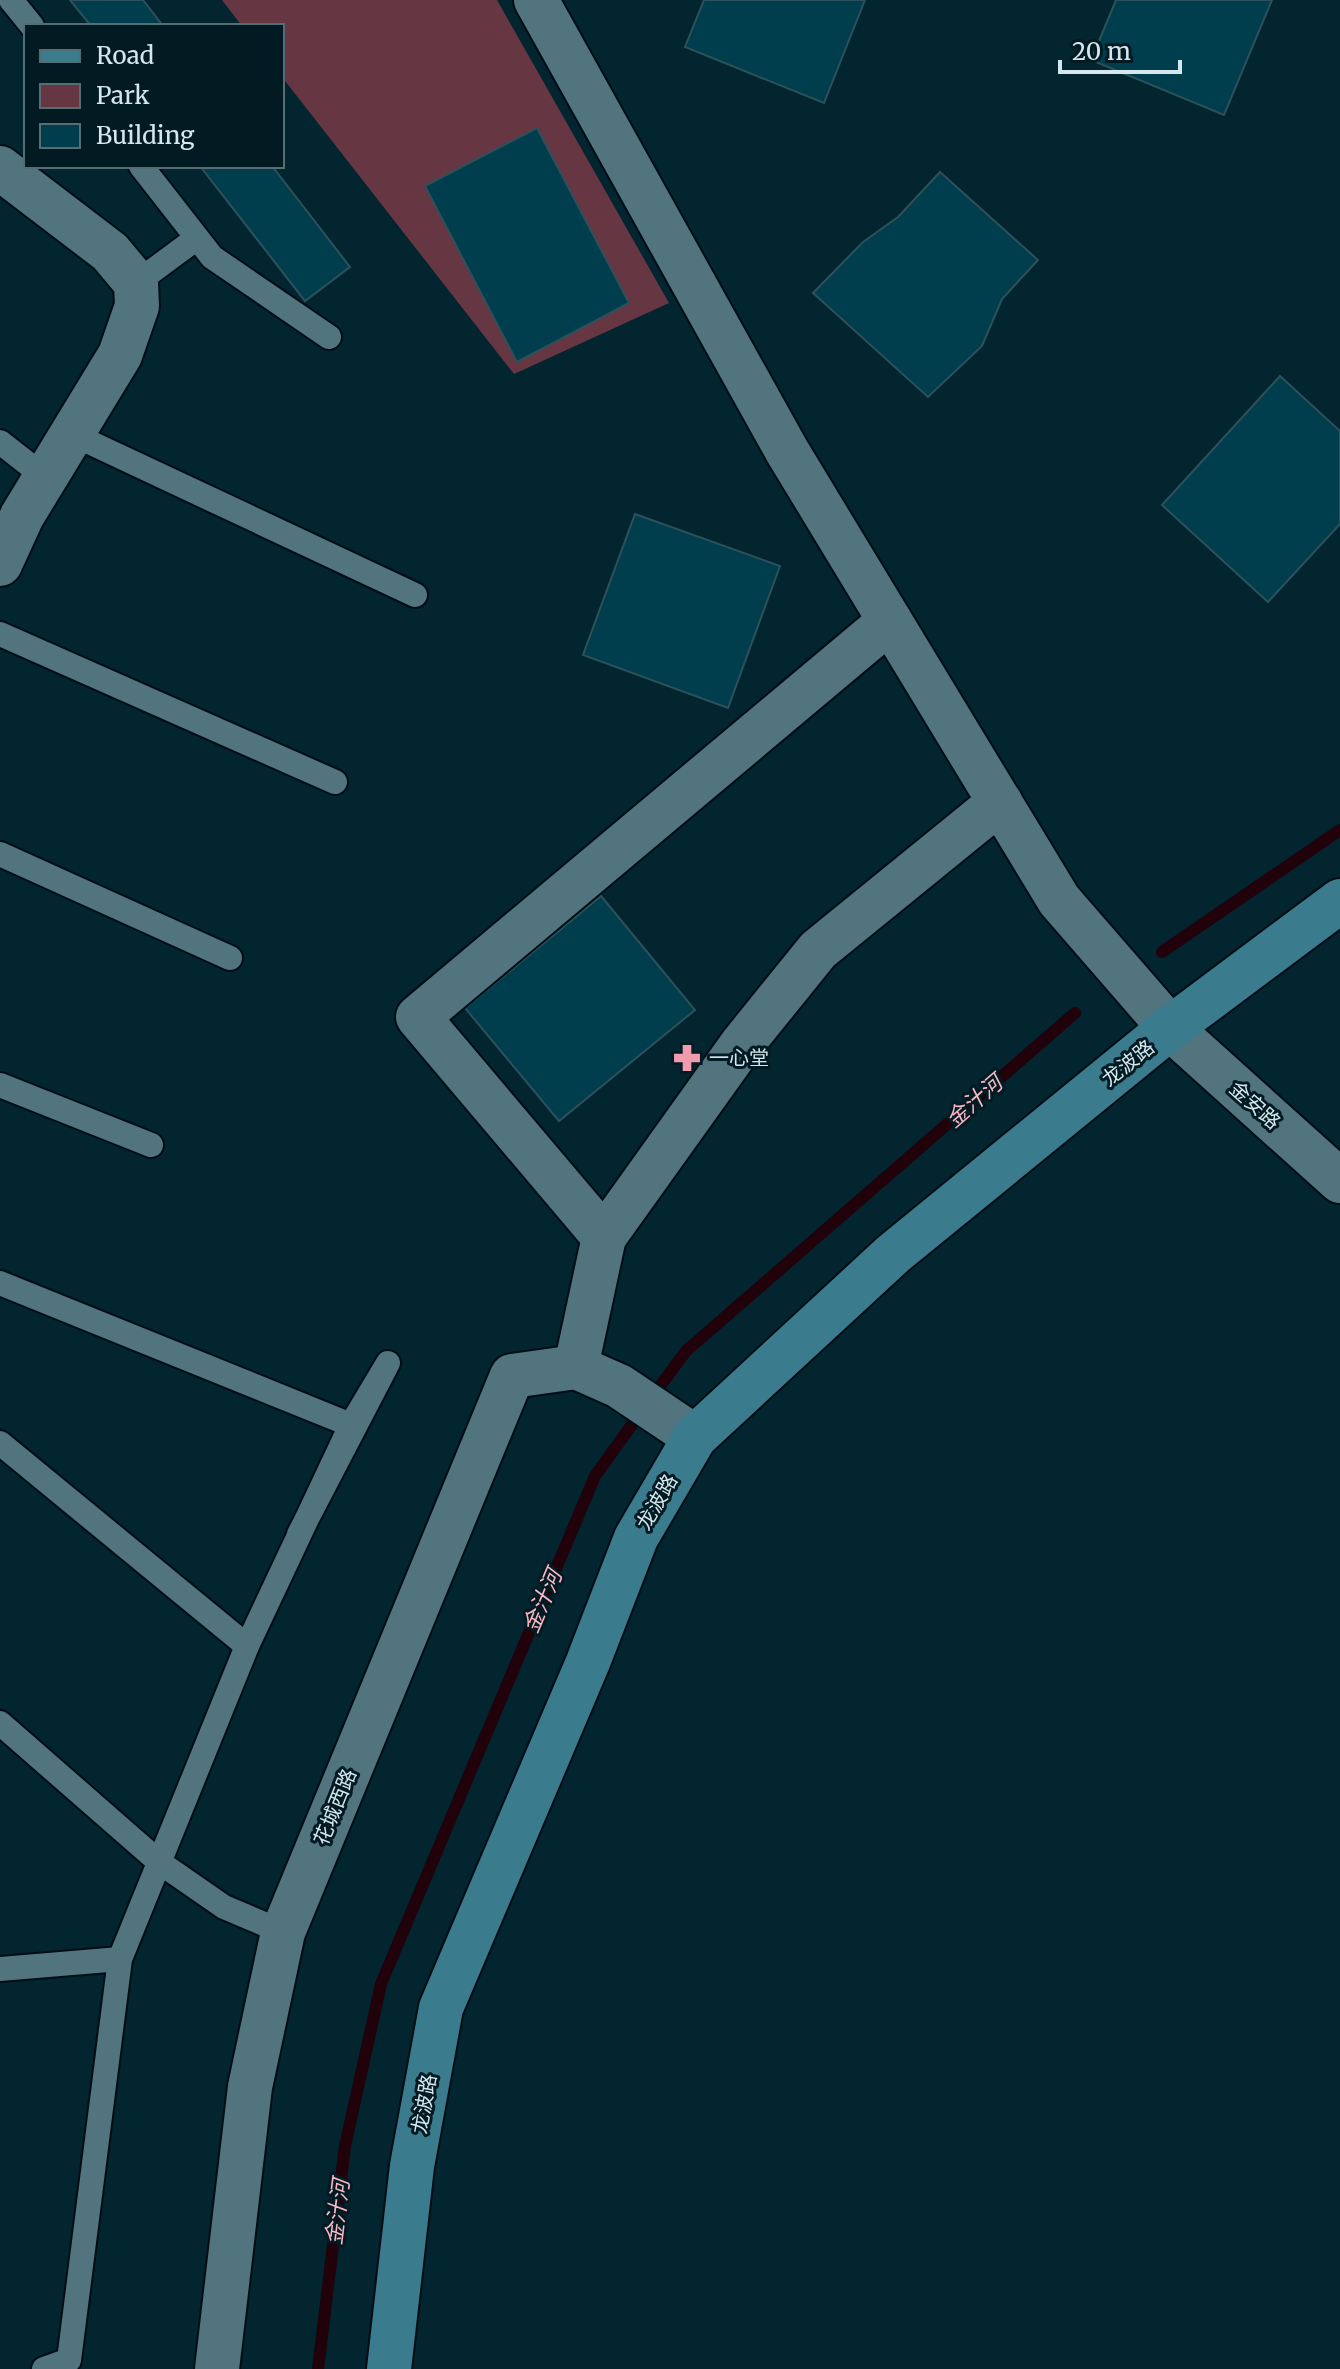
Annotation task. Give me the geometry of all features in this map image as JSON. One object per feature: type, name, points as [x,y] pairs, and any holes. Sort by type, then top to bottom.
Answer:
[{"type":"street","name":"金安路","points":[[536,0],[787,451],[1059,900],[1170,1028],[1340,1181]]},
{"type":"street","points":[[0,168],[110,252],[136,283],[137,306],[120,355],[22,516],[0,564]]},
{"type":"street","points":[[604,1237],[418,1017],[890,621]]},
{"type":"street","points":[[695,1437],[619,1386],[576,1367],[604,1237],[742,1044],[818,950],[1000,802]]},
{"type":"street","name":"龙波路","points":[[389,2369],[412,2166],[441,2008],[588,1662],[636,1538],[695,1437],[893,1254],[1170,1028],[1340,901]]},
{"type":"street","name":"花城西路","points":[[217,2369],[250,2087],[283,1932],[512,1376],[576,1367]]},
{"type":"lane","points":[[11,0],[30,24]]},
{"type":"lane","points":[[143,168],[212,257],[329,337]]},
{"type":"lane","points":[[136,283],[197,238]]},
{"type":"lane","points":[[72,434],[415,595]]},
{"type":"lane","points":[[0,442],[46,478]]},
{"type":"lane","points":[[0,634],[335,782]]},
{"type":"lane","points":[[0,854],[230,958]]},
{"type":"lane","points":[[0,1085],[151,1145]]},
{"type":"lane","points":[[0,1283],[351,1425]]},
{"type":"lane","points":[[44,2369],[69,2360],[120,1959],[247,1646],[299,1534],[351,1425],[388,1363],[299,1534]]},
{"type":"lane","points":[[0,1443],[247,1646]]},
{"type":"lane","points":[[0,1723],[159,1862],[224,1907],[283,1932]]},
{"type":"lane","points":[[0,1969],[120,1959]]},
{"type":"green space","points":[[222,0],[497,0],[669,303],[514,374],[284,80],[284,24],[240,24]]},
{"type":"building","points":[[70,0],[143,0],[161,24],[89,24]]},
{"type":"building","points":[[704,0],[865,0],[824,103],[685,47]]},
{"type":"building","points":[[1116,0],[1272,0],[1224,115],[1091,60]]},
{"type":"building","points":[[537,128],[629,303],[517,362],[425,186]]},
{"type":"building","points":[[202,168],[274,168],[350,267],[305,301]]},
{"type":"building","points":[[940,172],[1038,260],[1002,299],[982,346],[928,397],[813,293],[863,242],[898,217]]},
{"type":"building","points":[[1280,376],[1340,431],[1340,524],[1268,602],[1162,505]]},
{"type":"building","points":[[635,514],[780,566],[728,708],[583,655]]},
{"type":"building","points":[[601,896],[695,1010],[559,1121],[465,1008]]},
{"type":"waterway","name":"金汁河","points":[[1162,952],[1340,830]]},
{"type":"waterway","name":"金汁河","points":[[652,1397],[686,1351],[1075,1013]]},
{"type":"waterway","name":"金汁河","points":[[318,2369],[345,2146],[381,1984],[595,1476],[641,1412]]},
{"type":"place","name":"一心堂","points":[[687,1058]]}]
